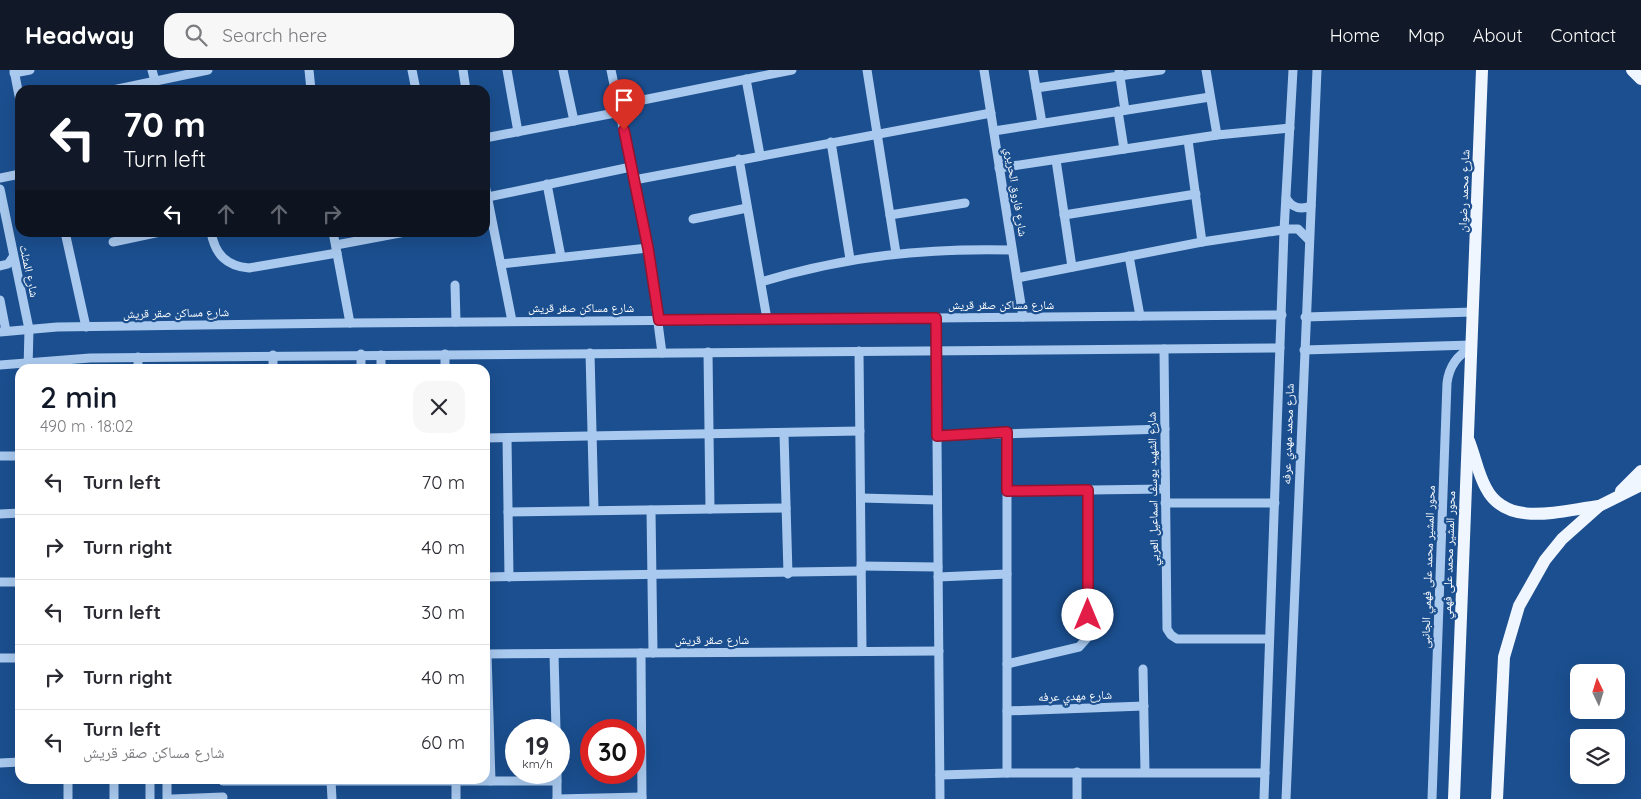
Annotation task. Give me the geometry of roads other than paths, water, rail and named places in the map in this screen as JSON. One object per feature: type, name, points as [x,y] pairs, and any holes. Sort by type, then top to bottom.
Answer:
[{"type":"main road","name":"شارع محمد رضوان","points":[[1473,312],[1482,70]]},
{"type":"main road","points":[[1482,90],[1491,70]]},
{"type":"main road","points":[[1632,70],[1641,79]]},
{"type":"main road","name":"محور المشير محمد على فهمي","points":[[1454,799],[1473,312]]},
{"type":"main road","points":[[1467,436],[1486,488],[1494,500],[1504,508],[1517,513],[1531,514],[1599,506]]},
{"type":"main road","points":[[1614,498],[1641,471]]},
{"type":"main road","points":[[1497,799],[1504,658],[1516,614],[1531,582],[1545,560],[1562,539],[1599,506],[1641,485]]},
{"type":"street","points":[[17,85],[14,72],[30,70]]},
{"type":"street","points":[[152,70],[155,81]]},
{"type":"street","points":[[136,85],[208,70]]},
{"type":"street","points":[[311,85],[312,70]]},
{"type":"street","points":[[412,70],[415,85]]},
{"type":"street","points":[[462,70],[465,85]]},
{"type":"street","points":[[506,70],[518,132]]},
{"type":"street","points":[[564,70],[574,121]]},
{"type":"street","points":[[611,70],[648,248],[662,352]]},
{"type":"street","points":[[490,137],[574,121],[619,108],[746,79],[767,72],[792,70]]},
{"type":"street","points":[[867,70],[896,253]]},
{"type":"street","name":"شارع فاروق الحريري","points":[[984,70],[1022,317]]},
{"type":"street","points":[[1033,70],[1042,124]]},
{"type":"street","points":[[1036,88],[1120,73],[1161,70]]},
{"type":"street","points":[[1206,70],[1217,135]]},
{"type":"street","name":"شارع محمد مهدي عرفه","points":[[1264,799],[1284,231],[1293,70]]},
{"type":"street","name":"شارع محمد مهدي عرفه","points":[[1286,799],[1308,239],[1317,70]]},
{"type":"street","points":[[1120,73],[1124,150]]},
{"type":"street","points":[[746,79],[760,155]]},
{"type":"street","points":[[994,131],[1210,97]]},
{"type":"street","points":[[634,180],[991,113]]},
{"type":"street","points":[[1000,168],[1217,135],[1290,128]]},
{"type":"street","points":[[1188,140],[1202,242]]},
{"type":"street","points":[[831,142],[850,259]]},
{"type":"street","points":[[738,159],[767,319]]},
{"type":"street","points":[[1056,160],[1072,267]]},
{"type":"street","points":[[490,197],[631,167]]},
{"type":"street","points":[[0,178],[15,175]]},
{"type":"street","points":[[547,184],[561,258]]},
{"type":"street","name":"شارع المثلث","points":[[0,189],[29,329],[28,364]]},
{"type":"street","points":[[1064,215],[1196,194]]},
{"type":"street","points":[[1286,198],[1294,207],[1303,208],[1310,206]]},
{"type":"street","points":[[890,215],[965,203]]},
{"type":"street","points":[[693,219],[748,208]]},
{"type":"street","points":[[490,224],[501,264],[512,321]]},
{"type":"street","points":[[1017,278],[1202,242],[1298,229],[1308,239]]},
{"type":"street","points":[[66,237],[86,327]]},
{"type":"street","points":[[113,242],[136,237]]},
{"type":"street","points":[[212,237],[216,250],[222,258],[239,267],[249,268],[385,237]]},
{"type":"street","points":[[334,237],[350,323]]},
{"type":"street","points":[[501,264],[648,248]]},
{"type":"street","points":[[761,282],[850,259],[896,253],[933,250],[1012,250]]},
{"type":"street","points":[[1129,256],[1140,316]]},
{"type":"street","points":[[0,266],[8,264],[14,257]]},
{"type":"street","points":[[455,285],[456,322]]},
{"type":"street","points":[[0,300],[3,332]]},
{"type":"street","points":[[1305,318],[1473,312]]},
{"type":"street","name":"شارع مساكن صقر قريش","points":[[3,332],[86,327],[350,323],[1282,315]]},
{"type":"street","points":[[936,318],[940,799]]},
{"type":"street","points":[[1304,350],[1472,346]]},
{"type":"street","name":"محور المشير محمد على فهمي الجانبى","points":[[1432,799],[1447,383],[1452,364],[1472,346]]},
{"type":"street","points":[[42,364],[138,357],[273,355],[1280,348]]},
{"type":"street","name":"شارع الشهيد يوسف اسماعيل العربي","points":[[1164,349],[1167,629],[1171,635],[1178,639],[1269,639]]},
{"type":"street","points":[[859,351],[862,651]]},
{"type":"street","points":[[708,352],[710,509]]},
{"type":"street","points":[[590,353],[594,510]]},
{"type":"street","points":[[361,354],[361,364]]},
{"type":"street","points":[[381,354],[381,364]]},
{"type":"street","points":[[445,354],[445,364]]},
{"type":"street","points":[[273,355],[273,364]]},
{"type":"street","points":[[138,357],[138,364]]},
{"type":"street","points":[[0,365],[15,365]]},
{"type":"street","points":[[937,436],[1007,432],[1165,429]]},
{"type":"street","points":[[490,438],[784,434],[860,431]]},
{"type":"street","points":[[1006,773],[1007,432]]},
{"type":"street","points":[[784,434],[788,574]]},
{"type":"street","points":[[507,438],[509,577]]},
{"type":"street","points":[[0,456],[15,456]]},
{"type":"street","points":[[1007,491],[1165,489]]},
{"type":"street","points":[[1007,664],[1079,647],[1087,638],[1088,490]]},
{"type":"street","points":[[861,498],[938,500]]},
{"type":"street","points":[[1165,503],[1275,503]]},
{"type":"street","points":[[508,512],[786,508]]},
{"type":"street","points":[[651,510],[653,653]]},
{"type":"street","points":[[0,514],[15,513]]},
{"type":"street","points":[[490,577],[788,574],[861,569],[1007,574]]},
{"type":"street","points":[[0,582],[15,582]]},
{"type":"street","name":"شارع صقر قريش","points":[[490,654],[939,651]]},
{"type":"street","points":[[557,784],[557,799],[642,798],[641,653]]},
{"type":"street","points":[[554,654],[556,719]]},
{"type":"street","points":[[0,658],[15,658]]},
{"type":"street","points":[[1143,669],[1145,772]]},
{"type":"street","name":"شارع مهدي عرفه","points":[[1007,711],[1144,706]]},
{"type":"street","points":[[490,756],[491,781],[505,780]]},
{"type":"street","points":[[0,762],[15,762]]},
{"type":"street","points":[[940,775],[1076,772],[1265,773]]},
{"type":"street","points":[[1076,772],[1077,799]]},
{"type":"street","points":[[68,784],[68,799]]},
{"type":"street","points":[[114,784],[114,799]]},
{"type":"street","points":[[150,784],[150,799]]},
{"type":"street","points":[[167,784],[167,799]]},
{"type":"street","points":[[172,799],[223,798],[223,784]]},
{"type":"street","points":[[331,784],[332,799]]},
{"type":"street","points":[[456,784],[456,799]]}]
